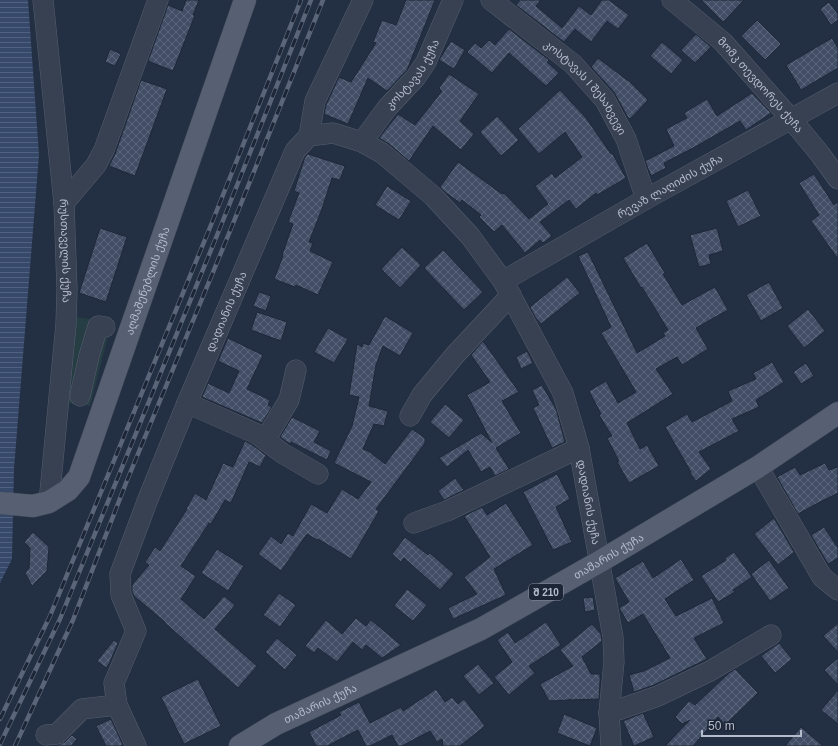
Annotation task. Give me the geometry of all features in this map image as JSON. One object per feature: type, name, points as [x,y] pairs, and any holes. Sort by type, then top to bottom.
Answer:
[{"type":"main road","name":"აღმაშენებლის ქუჩა","points":[[41,504],[68,490],[79,477],[245,0]]},
{"type":"main road","name":"თამარის ქუჩა","points":[[240,746],[276,724],[481,629],[599,562],[758,467],[838,413]]},
{"type":"main road","points":[[0,503],[41,504]]},
{"type":"street","name":"რუსთაველის ქუჩა","points":[[41,504],[66,324],[67,289],[64,203],[43,0]]},
{"type":"street","points":[[64,203],[96,165],[104,150],[158,0]]},
{"type":"street","points":[[309,136],[315,101],[363,0]]},
{"type":"street","name":"კოსტავას ქუჩა","points":[[362,142],[388,108],[416,77],[426,62],[453,0]]},
{"type":"street","name":"კოსტავას I შესახვევი","points":[[491,0],[573,64],[605,100],[626,138],[646,200]]},
{"type":"street","name":"მომკ თევდორეს ქუჩა","points":[[672,0],[723,42],[791,119],[820,154],[838,180]]},
{"type":"street","name":"რევაზ ლაღიძის ქუჩა","points":[[507,288],[646,200],[838,93]]},
{"type":"street","name":"დადიანის ქუჩა","points":[[135,746],[117,705],[114,684],[136,631],[121,595],[120,574],[148,499],[187,403],[295,150],[309,136],[333,133],[362,142],[382,154],[433,196],[470,236],[507,288],[563,393],[579,448],[613,637],[614,662],[609,713],[611,746]]},
{"type":"street","points":[[410,416],[422,395],[507,288]]},
{"type":"street","points":[[73,328],[79,329],[79,322],[101,326],[86,357],[80,396]]},
{"type":"street","points":[[265,440],[289,400],[296,370]]},
{"type":"street","points":[[187,403],[257,434],[282,453],[318,474]]},
{"type":"street","points":[[414,523],[447,511],[579,448]]},
{"type":"street","points":[[758,467],[822,577],[838,590]]},
{"type":"street","points":[[609,713],[658,696],[710,671],[771,635]]},
{"type":"street","points":[[46,735],[57,734],[82,709],[117,705]]},
{"type":"green space","points":[[73,317],[112,321],[90,406],[67,403]]},
{"type":"water","points":[[0,0],[28,0],[39,155],[14,469],[12,559],[0,583]]},
{"type":"building","points":[[186,0],[199,0],[193,15],[195,15],[173,71],[148,61],[168,5],[182,11]]},
{"type":"building","points":[[406,0],[435,0],[407,70],[387,91],[368,78],[348,124],[324,114],[326,105],[339,77],[351,82],[376,43],[373,42],[382,20],[396,25]]},
{"type":"building","points":[[520,0],[541,0],[536,6],[562,28],[579,6],[591,15],[602,0],[609,0],[629,15],[618,29],[607,21],[591,42],[575,29],[564,42],[516,5]]},
{"type":"building","points":[[701,0],[744,0],[723,22]]},
{"type":"building","points":[[829,2],[838,14],[838,20],[831,25],[820,9]]},
{"type":"building","points":[[757,20],[781,44],[765,60],[741,36]]},
{"type":"building","points":[[509,29],[549,60],[547,62],[559,73],[546,86],[509,53],[492,73],[467,52],[475,43],[481,48],[489,40],[495,45]]},
{"type":"building","points":[[696,34],[711,47],[695,63],[681,50]]},
{"type":"building","points":[[832,38],[838,48],[838,68],[801,90],[786,65]]},
{"type":"building","points":[[451,41],[465,50],[454,69],[439,60]]},
{"type":"building","points":[[662,42],[683,60],[671,74],[650,56]]},
{"type":"building","points":[[110,49],[121,54],[115,66],[105,62]]},
{"type":"building","points":[[598,58],[628,80],[648,100],[630,119],[614,92],[591,67]]},
{"type":"building","points":[[449,74],[479,94],[460,121],[474,134],[461,150],[433,126],[409,161],[389,144],[379,138],[398,114],[415,125],[442,91],[439,88]]},
{"type":"building","points":[[141,80],[167,89],[135,176],[109,166],[115,154]]},
{"type":"building","points":[[560,90],[586,118],[611,154],[612,153],[626,178],[597,195],[596,193],[576,209],[569,200],[540,222],[552,236],[543,243],[540,240],[525,253],[502,225],[494,232],[479,217],[481,215],[462,200],[460,203],[440,187],[458,162],[502,194],[504,193],[529,219],[548,204],[535,186],[552,173],[555,178],[582,157],[565,132],[539,154],[518,129]]},
{"type":"building","points":[[752,93],[771,113],[746,130],[740,121],[664,163],[666,168],[651,176],[645,161],[674,146],[666,129],[687,118],[684,113],[707,99],[717,116]]},
{"type":"building","points":[[497,116],[519,140],[501,156],[480,132]]},
{"type":"building","points":[[308,154],[345,166],[340,180],[332,178],[309,242],[313,243],[310,251],[333,262],[318,295],[296,285],[295,287],[274,279],[293,224],[288,222],[299,193],[294,191],[305,157]]},
{"type":"building","points":[[814,174],[834,205],[838,202],[838,259],[811,221],[819,215],[799,183]]},
{"type":"building","points":[[387,186],[411,201],[399,220],[375,205]]},
{"type":"building","points":[[748,190],[761,216],[738,227],[726,201]]},
{"type":"building","points":[[100,228],[127,237],[106,302],[79,293]]},
{"type":"building","points":[[717,228],[723,251],[709,255],[711,264],[699,267],[690,235]]},
{"type":"building","points":[[647,243],[665,273],[663,274],[682,305],[715,287],[728,310],[696,328],[708,349],[682,365],[677,357],[656,369],[673,394],[627,423],[640,449],[647,445],[659,466],[629,483],[617,462],[619,461],[607,438],[612,436],[599,415],[601,414],[589,391],[606,381],[618,403],[636,392],[601,333],[611,327],[578,256],[588,252],[637,353],[665,336],[663,333],[668,330],[623,258]]},
{"type":"building","points":[[402,247],[421,265],[400,288],[381,269]]},
{"type":"building","points":[[443,250],[483,292],[464,310],[424,268]]},
{"type":"building","points":[[567,277],[580,293],[541,324],[535,317],[530,307]]},
{"type":"building","points":[[769,282],[783,308],[761,321],[746,295]]},
{"type":"building","points":[[259,292],[271,296],[266,311],[253,306]]},
{"type":"building","points":[[808,309],[825,331],[804,348],[787,326]]},
{"type":"building","points":[[257,312],[287,322],[281,341],[251,330]]},
{"type":"building","points":[[385,316],[413,333],[400,356],[383,346],[376,365],[369,406],[388,411],[384,426],[374,424],[363,449],[370,452],[385,464],[412,429],[425,438],[425,443],[376,509],[379,511],[351,559],[307,534],[281,571],[258,554],[271,536],[281,544],[288,533],[293,536],[311,504],[327,513],[342,489],[358,499],[371,482],[334,463],[352,426],[359,397],[349,395],[357,344],[362,347],[363,343],[369,345]]},
{"type":"building","points":[[328,328],[348,339],[334,363],[314,352]]},
{"type":"building","points":[[228,338],[263,355],[247,389],[270,400],[268,405],[272,407],[262,423],[202,397],[208,383],[229,393],[239,371],[218,361]]},
{"type":"building","points":[[483,341],[519,392],[502,401],[521,433],[496,448],[509,469],[495,476],[490,467],[481,472],[468,450],[447,467],[439,458],[481,433],[492,443],[467,395],[490,382],[471,355]]},
{"type":"building","points":[[527,351],[533,363],[521,369],[516,357]]},
{"type":"building","points":[[772,362],[784,382],[756,400],[759,407],[732,419],[739,431],[699,452],[711,469],[696,481],[690,473],[691,472],[665,427],[687,414],[692,422],[732,401],[728,391],[756,379],[753,373]]},
{"type":"building","points":[[806,363],[814,376],[801,384],[793,372]]},
{"type":"building","points":[[542,385],[556,409],[565,442],[552,448],[533,408],[539,405],[532,390]]},
{"type":"building","points":[[445,404],[464,420],[449,438],[430,422]]},
{"type":"building","points":[[292,417],[320,431],[314,442],[331,451],[327,460],[291,442],[290,444],[280,437]]},
{"type":"building","points":[[245,441],[266,455],[260,467],[249,462],[231,503],[225,500],[211,524],[209,523],[181,566],[196,576],[181,599],[204,619],[224,596],[235,605],[215,629],[257,666],[238,688],[134,596],[132,592],[132,585],[149,565],[145,562],[155,547],[160,551],[187,509],[195,493],[206,500],[223,463],[233,467]]},
{"type":"building","points":[[825,463],[829,470],[838,467],[838,493],[798,514],[777,477],[795,467],[800,475]]},
{"type":"building","points":[[557,474],[570,499],[556,507],[572,542],[553,550],[523,492]]},
{"type":"building","points":[[455,478],[464,490],[444,500],[438,491]]},
{"type":"building","points":[[506,503],[533,545],[494,569],[506,595],[453,619],[448,608],[477,594],[464,577],[490,557],[464,516],[482,507],[487,515]]},
{"type":"building","points":[[774,518],[794,552],[778,565],[754,534]]},
{"type":"building","points":[[824,527],[838,548],[838,558],[828,564],[811,535]]},
{"type":"building","points":[[33,532],[49,547],[47,571],[32,586],[25,573],[29,568],[30,548],[24,542]]},
{"type":"building","points":[[405,537],[428,555],[430,553],[454,574],[440,590],[404,558],[401,562],[392,554]]},
{"type":"building","points":[[217,549],[244,566],[228,591],[201,573]]},
{"type":"building","points":[[734,552],[752,577],[733,590],[735,592],[718,602],[701,576],[726,560],[725,558]]},
{"type":"building","points":[[681,559],[694,580],[665,599],[676,616],[712,598],[724,623],[694,638],[707,659],[654,685],[634,692],[629,675],[644,671],[670,658],[643,614],[628,623],[619,608],[629,602],[615,578],[643,561],[653,578]]},
{"type":"building","points":[[769,560],[789,588],[770,601],[751,574]]},
{"type":"building","points":[[407,589],[427,605],[413,621],[394,606]]},
{"type":"building","points":[[279,593],[296,605],[280,627],[263,615]]},
{"type":"building","points":[[593,597],[595,610],[585,612],[583,598]]},
{"type":"building","points":[[356,618],[366,626],[371,620],[401,645],[382,658],[366,645],[362,650],[353,642],[337,662],[318,648],[314,653],[305,646],[326,620],[342,634]]},
{"type":"building","points":[[546,622],[561,645],[529,666],[535,673],[509,695],[494,677],[512,662],[497,640],[508,632],[515,643]]},
{"type":"building","points":[[838,623],[838,652],[823,636]]},
{"type":"building","points":[[592,624],[601,634],[602,641],[582,657],[591,674],[600,674],[599,699],[549,701],[540,684],[573,666],[560,650]]},
{"type":"building","points":[[277,638],[297,655],[285,670],[265,652]]},
{"type":"building","points":[[114,640],[118,643],[106,668],[97,661]]},
{"type":"building","points":[[779,643],[792,659],[775,673],[761,656]]},
{"type":"building","points":[[838,658],[838,685],[824,670]]},
{"type":"building","points":[[478,664],[494,683],[479,695],[463,676]]},
{"type":"building","points":[[735,669],[758,693],[725,725],[718,717],[693,746],[665,746],[690,720],[682,724],[675,717],[689,701],[695,705]]},
{"type":"building","points":[[198,679],[221,726],[184,744],[161,697]]},
{"type":"building","points":[[436,689],[445,702],[452,697],[458,704],[464,699],[485,726],[460,746],[443,746],[442,739],[437,742],[430,731],[402,746],[398,746],[392,735],[370,746],[366,746],[358,730],[327,746],[316,746],[309,732],[341,715],[339,712],[359,702],[370,723],[401,707],[403,711]]},
{"type":"building","points":[[838,690],[838,724],[821,710]]},
{"type":"building","points":[[643,713],[654,737],[634,746],[623,721]]},
{"type":"building","points":[[564,714],[597,728],[590,746],[557,733]]},
{"type":"building","points":[[111,719],[123,745],[121,746],[106,746],[96,726]]},
{"type":"building","points":[[801,727],[823,746],[785,746]]},
{"type":"building","points":[[72,735],[77,739],[71,746],[55,746],[65,742]]},
{"type":"railway","points":[[0,719],[50,616],[211,225],[301,0]]},
{"type":"railway","points":[[0,744],[60,619],[220,228],[311,0]]},
{"type":"railway","points":[[15,746],[73,620],[126,483],[323,0]]}]
